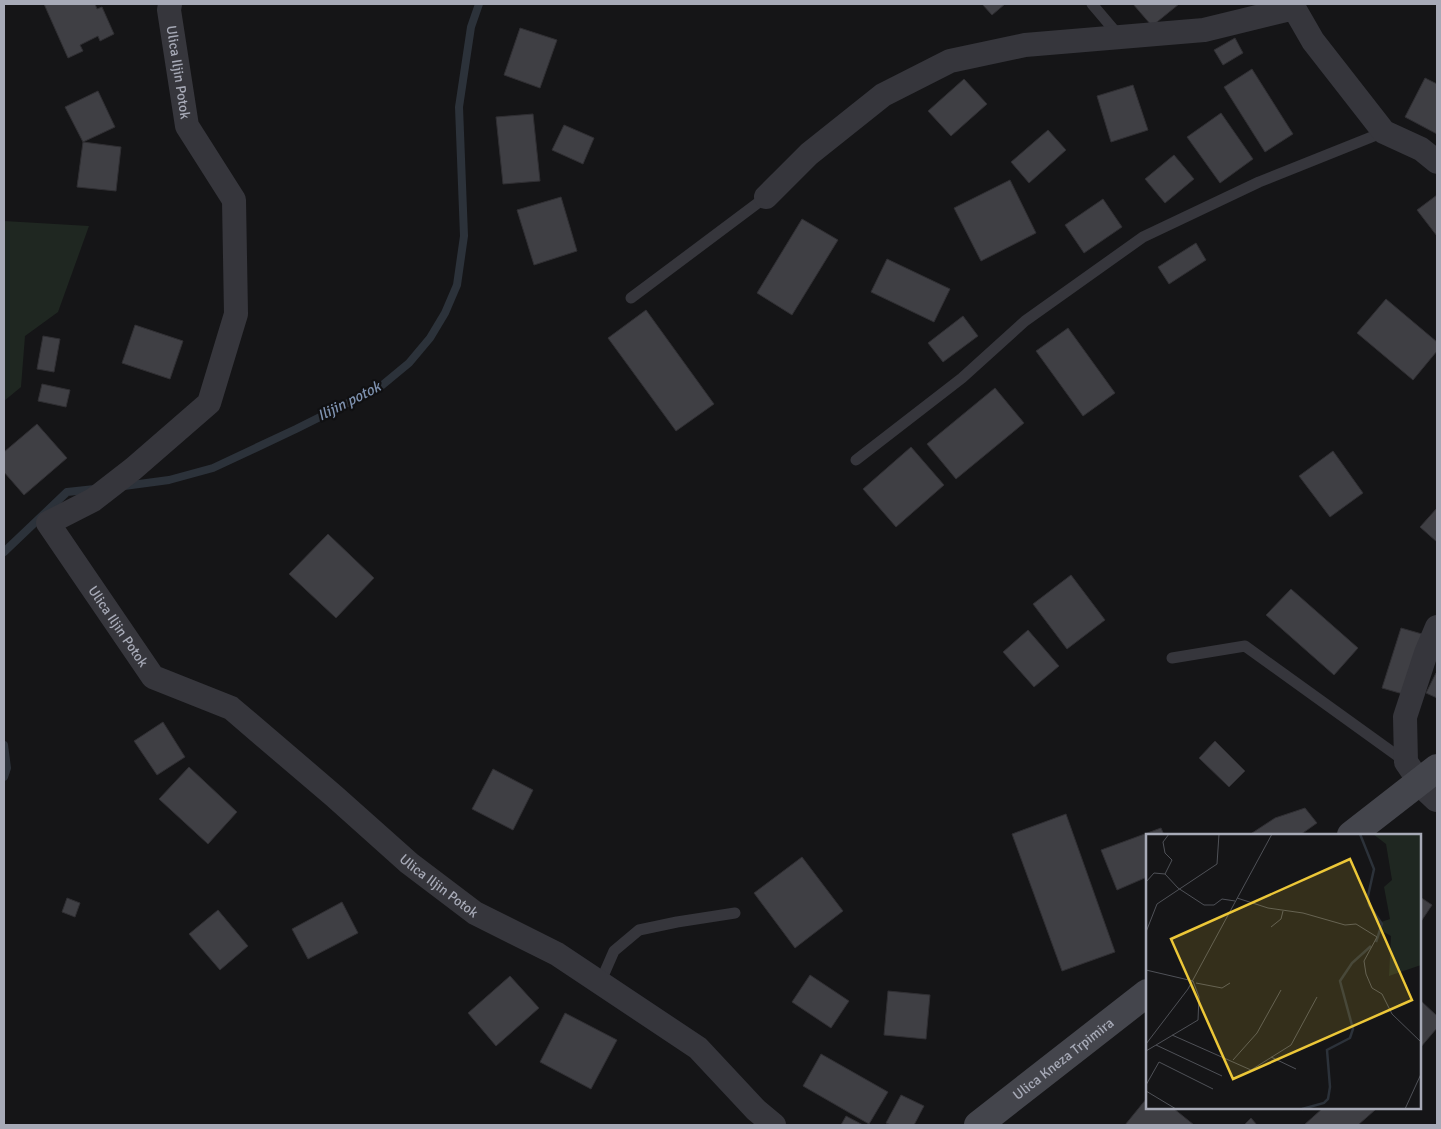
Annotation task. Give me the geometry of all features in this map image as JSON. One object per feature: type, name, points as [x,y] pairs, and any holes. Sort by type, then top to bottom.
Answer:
[{"type":"main road","points":[[1352,834],[1425,777]]},
{"type":"main road","name":"Ulica Kneza Trpimira","points":[[978,1125],[1146,994]]},
{"type":"street","name":"Ulica Iljin Potok","points":[[170,4],[169,10],[187,126],[234,200],[236,314],[209,403],[133,469],[93,500],[48,523],[153,677],[231,708],[409,863],[476,913],[557,954],[698,1048],[756,1110],[774,1125]]},
{"type":"street","points":[[766,197],[809,154],[883,95],[950,61],[1025,45],[1204,30],[1294,8],[1313,41],[1384,132],[1421,149],[1437,162]]},
{"type":"street","points":[[1425,777],[1405,717],[1426,653],[1437,627]]},
{"type":"lane","points":[[1092,4],[1120,37]]},
{"type":"lane","points":[[856,460],[962,378],[1025,321],[1143,238],[1259,182],[1384,132]]},
{"type":"lane","points":[[631,298],[766,197]]},
{"type":"lane","points":[[1172,658],[1245,646],[1425,777]]},
{"type":"lane","points":[[600,983],[614,952],[639,930],[735,913]]},
{"type":"shaded area","points":[[4,221],[89,226],[58,312],[25,336],[21,387],[4,401]]},
{"type":"building","points":[[44,4],[95,4],[97,9],[102,7],[114,34],[100,41],[98,36],[80,45],[83,51],[68,58]]},
{"type":"building","points":[[982,4],[1005,4],[992,15]]},
{"type":"building","points":[[1133,4],[1179,4],[1152,26]]},
{"type":"building","points":[[520,28],[557,40],[540,88],[504,75]]},
{"type":"building","points":[[1235,38],[1243,53],[1223,65],[1214,50]]},
{"type":"building","points":[[1252,69],[1293,134],[1265,152],[1224,87]]},
{"type":"building","points":[[1425,78],[1437,84],[1437,134],[1405,117]]},
{"type":"building","points":[[964,79],[987,104],[951,136],[928,111]]},
{"type":"building","points":[[1133,85],[1148,130],[1111,142],[1097,96]]},
{"type":"building","points":[[98,91],[115,127],[83,142],[65,107]]},
{"type":"building","points":[[1221,113],[1253,159],[1220,183],[1187,137]]},
{"type":"building","points":[[533,114],[540,181],[503,184],[496,117]]},
{"type":"building","points":[[564,125],[594,138],[583,164],[552,150]]},
{"type":"building","points":[[1048,130],[1066,150],[1029,183],[1011,162]]},
{"type":"building","points":[[83,142],[121,147],[116,191],[77,187]]},
{"type":"building","points":[[1174,155],[1194,179],[1165,203],[1145,179]]},
{"type":"building","points":[[1010,180],[1036,233],[981,261],[954,208]]},
{"type":"building","points":[[1437,195],[1437,236],[1417,210]]},
{"type":"building","points":[[561,197],[577,251],[534,265],[517,210]]},
{"type":"building","points":[[1103,199],[1122,227],[1084,253],[1065,225]]},
{"type":"building","points":[[802,219],[838,240],[792,315],[757,293]]},
{"type":"building","points":[[1196,243],[1206,260],[1169,284],[1158,267]]},
{"type":"building","points":[[887,259],[950,289],[934,322],[871,292]]},
{"type":"building","points":[[1386,299],[1437,342],[1437,351],[1413,380],[1357,333]]},
{"type":"building","points":[[646,310],[714,404],[676,431],[608,338]]},
{"type":"building","points":[[963,316],[978,336],[943,362],[928,343]]},
{"type":"building","points":[[135,325],[183,341],[170,379],[122,363]]},
{"type":"building","points":[[1068,328],[1115,393],[1083,416],[1036,351]]},
{"type":"building","points":[[43,336],[60,339],[54,372],[37,369]]},
{"type":"building","points":[[42,384],[70,390],[66,407],[38,401]]},
{"type":"building","points":[[995,388],[1024,423],[956,479],[927,444]]},
{"type":"building","points":[[37,424],[67,458],[24,495],[4,472],[4,452]]},
{"type":"building","points":[[911,447],[944,485],[896,527],[863,489]]},
{"type":"building","points":[[1333,451],[1363,493],[1330,517],[1299,476]]},
{"type":"building","points":[[1437,508],[1437,542],[1420,527]]},
{"type":"building","points":[[328,534],[374,578],[336,618],[289,574]]},
{"type":"building","points":[[1071,575],[1105,620],[1067,649],[1033,604]]},
{"type":"building","points":[[1291,589],[1358,648],[1334,675],[1266,615]]},
{"type":"building","points":[[1401,628],[1422,634],[1403,694],[1382,688]]},
{"type":"building","points":[[1028,630],[1059,666],[1034,687],[1003,652]]},
{"type":"building","points":[[1437,674],[1437,698],[1426,693]]},
{"type":"building","points":[[163,722],[185,757],[157,775],[134,741]]},
{"type":"building","points":[[1215,741],[1245,771],[1229,787],[1199,758]]},
{"type":"building","points":[[189,767],[237,812],[208,844],[159,799]]},
{"type":"building","points":[[493,769],[533,790],[513,830],[472,809]]},
{"type":"building","points":[[1305,808],[1317,823],[1301,834],[1251,834],[1275,818]]},
{"type":"building","points":[[1066,814],[1115,952],[1062,971],[1012,834]]},
{"type":"building","points":[[1161,828],[1164,834],[1146,834],[1146,877],[1117,890],[1101,850]]},
{"type":"building","points":[[802,857],[843,911],[795,948],[754,893]]},
{"type":"building","points":[[67,898],[80,903],[75,917],[62,912]]},
{"type":"building","points":[[1421,898],[1432,905],[1421,922]]},
{"type":"building","points":[[342,902],[358,933],[308,959],[292,929]]},
{"type":"building","points":[[218,910],[248,946],[220,970],[189,934]]},
{"type":"building","points":[[810,975],[849,1001],[831,1028],[792,1002]]},
{"type":"building","points":[[510,976],[539,1008],[496,1046],[468,1013]]},
{"type":"building","points":[[888,991],[930,995],[926,1039],[884,1035]]},
{"type":"building","points":[[1421,1001],[1437,1016],[1437,1028],[1421,1047]]},
{"type":"building","points":[[565,1013],[617,1040],[591,1089],[540,1062]]},
{"type":"building","points":[[821,1054],[888,1092],[869,1124],[803,1086]]},
{"type":"building","points":[[901,1095],[924,1106],[914,1125],[891,1125],[886,1123]]},
{"type":"building","points":[[1146,1099],[1146,1109],[1174,1109],[1194,1125],[1125,1125]]},
{"type":"building","points":[[1322,1109],[1375,1110],[1358,1125],[1304,1125]]},
{"type":"building","points":[[846,1116],[863,1125],[841,1125]]},
{"type":"building","points":[[1251,1118],[1257,1125],[1244,1125]]},
{"type":"waterway","name":"Ilijin potok","points":[[124,486],[169,480],[213,468],[296,429],[380,387],[409,363],[430,338],[445,313],[457,285],[464,236],[459,107],[471,27],[479,4]]},
{"type":"waterway","name":"Ilijin potok","points":[[4,552],[67,492],[95,489]]},
{"type":"waterway","name":"Ilijin potok","points":[[4,745],[7,768],[4,777]]}]
